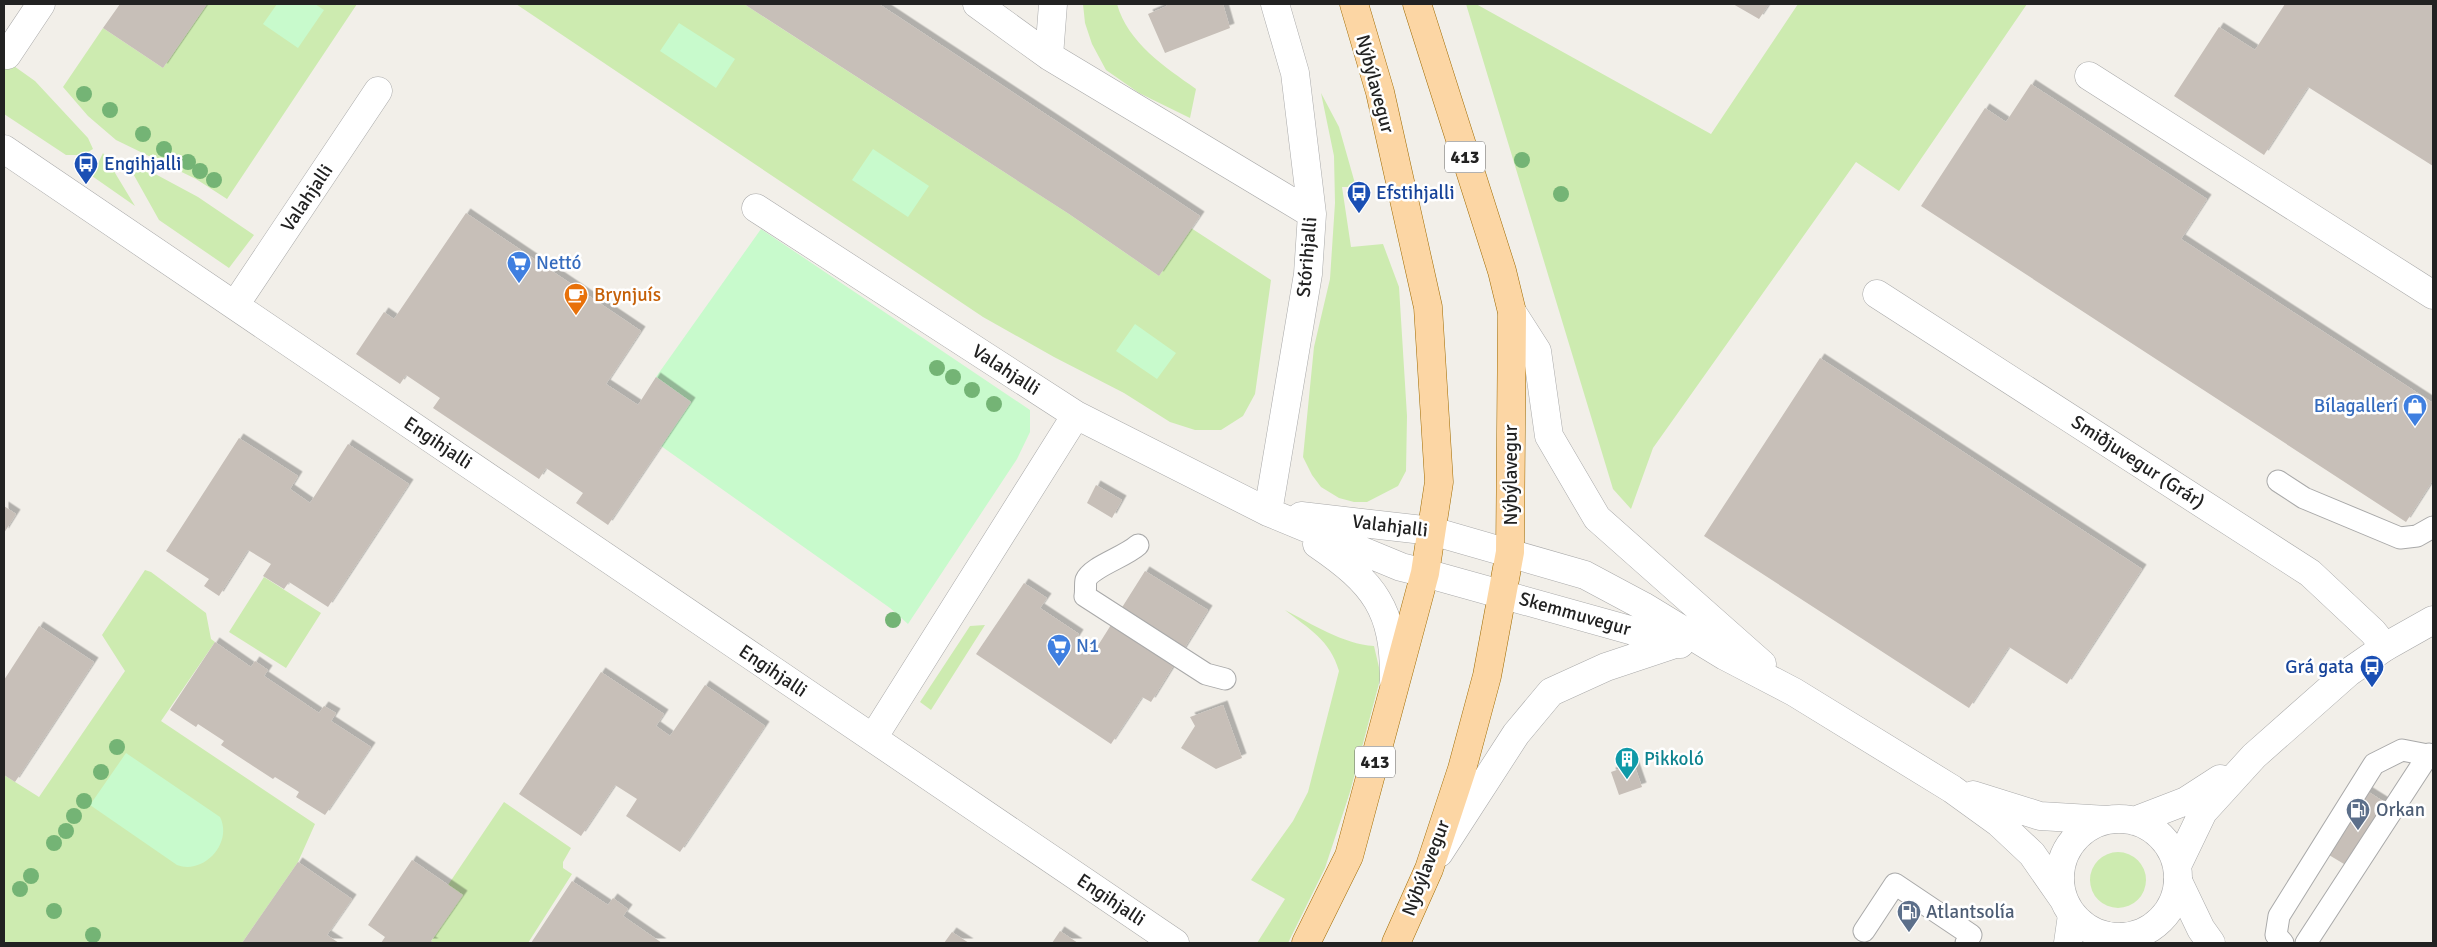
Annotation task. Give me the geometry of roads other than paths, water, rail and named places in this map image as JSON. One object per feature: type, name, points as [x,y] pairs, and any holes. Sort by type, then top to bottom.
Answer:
[{"type":"main road","name":"Nýbýlavegur","points":[[1306,943],[1349,856],[1425,574],[1439,482],[1428,307],[1380,92],[1354,4]]},
{"type":"main road","name":"Nýbýlavegur","points":[[1396,943],[1428,869],[1465,759],[1487,676],[1510,552],[1512,312],[1502,271],[1417,4]]},
{"type":"street","points":[[7,55],[41,4]]},
{"type":"street","points":[[978,4],[1049,56],[1312,214]]},
{"type":"street","points":[[1049,56],[1053,4]]},
{"type":"street","name":"Stórihjalli","points":[[1268,512],[1308,274],[1312,214],[1295,73],[1275,4]]},
{"type":"street","points":[[2089,76],[2433,295]]},
{"type":"street","name":"Valahjalli","points":[[235,305],[378,92]]},
{"type":"street","name":"Engihjalli","points":[[4,149],[1175,943]]},
{"type":"street","name":"Valahjalli","points":[[756,208],[1076,415],[1268,512],[1425,574]]},
{"type":"street","name":"Smiðjuvegur (Grár)","points":[[1877,294],[2310,573],[2373,632],[2385,647]]},
{"type":"street","points":[[1512,312],[1537,351],[1549,436],[1597,518],[1794,692]]},
{"type":"street","points":[[873,738],[1076,415]]},
{"type":"street","name":"Valahjalli","points":[[1268,512],[1432,531],[1510,552]]},
{"type":"street","name":"Nýbýlavegur","points":[[1268,512],[1344,563],[1364,580],[1380,602],[1385,614],[1394,655],[1394,694]]},
{"type":"street","name":"Skemmuvegur","points":[[1510,552],[1586,575],[1643,606],[1725,656],[1794,692],[1952,789],[2000,823],[2032,854],[2068,907]]},
{"type":"street","name":"Skemmuvegur","points":[[1425,574],[1725,656]]},
{"type":"street","points":[[2254,756],[2186,801],[2121,820],[2092,825],[2078,835],[2067,849],[2061,865],[2059,883],[2068,907],[2082,925],[2117,940],[2140,933],[2155,925],[2175,898],[2178,874],[2203,812],[2254,756],[2349,672],[2385,647],[2433,620]]},
{"type":"street","points":[[1428,869],[1516,734],[1551,692],[1606,667],[1678,643]]},
{"type":"street","name":"Skemmuvegur","points":[[1952,789],[2040,816],[2121,820]]},
{"type":"street","points":[[2121,820],[2149,826],[2162,837],[2172,850],[2178,874],[2201,929],[2211,943]]},
{"type":"street","points":[[2068,907],[2068,943]]},
{"type":"lane","points":[[2278,481],[2304,498],[2400,538],[2417,536],[2433,527]]},
{"type":"lane","points":[[1138,545],[1128,554],[1096,568],[1087,579],[1085,596],[1206,674],[1226,679]]},
{"type":"lane","points":[[2283,943],[2276,935],[2279,916],[2374,764],[2402,750],[2431,755],[2306,943]]},
{"type":"lane","points":[[1864,931],[1895,884],[1971,935],[1966,943]]},
{"type":"place","name":"Engihjalli","points":[[86,185]]},
{"type":"place","name":"Efstihjalli","points":[[1359,214]]},
{"type":"place","name":"Nettó","points":[[519,284]]},
{"type":"place","name":"Brynjuís","points":[[576,316]]},
{"type":"place","name":"Bílagallerí","points":[[2415,427]]},
{"type":"place","name":"N1","points":[[1059,667]]},
{"type":"place","name":"Grá gata","points":[[2372,688]]},
{"type":"place","name":"Pikkoló","points":[[1627,780]]},
{"type":"place","name":"Orkan","points":[[2358,831]]},
{"type":"place","name":"Atlantsolía","points":[[1909,933]]}]
